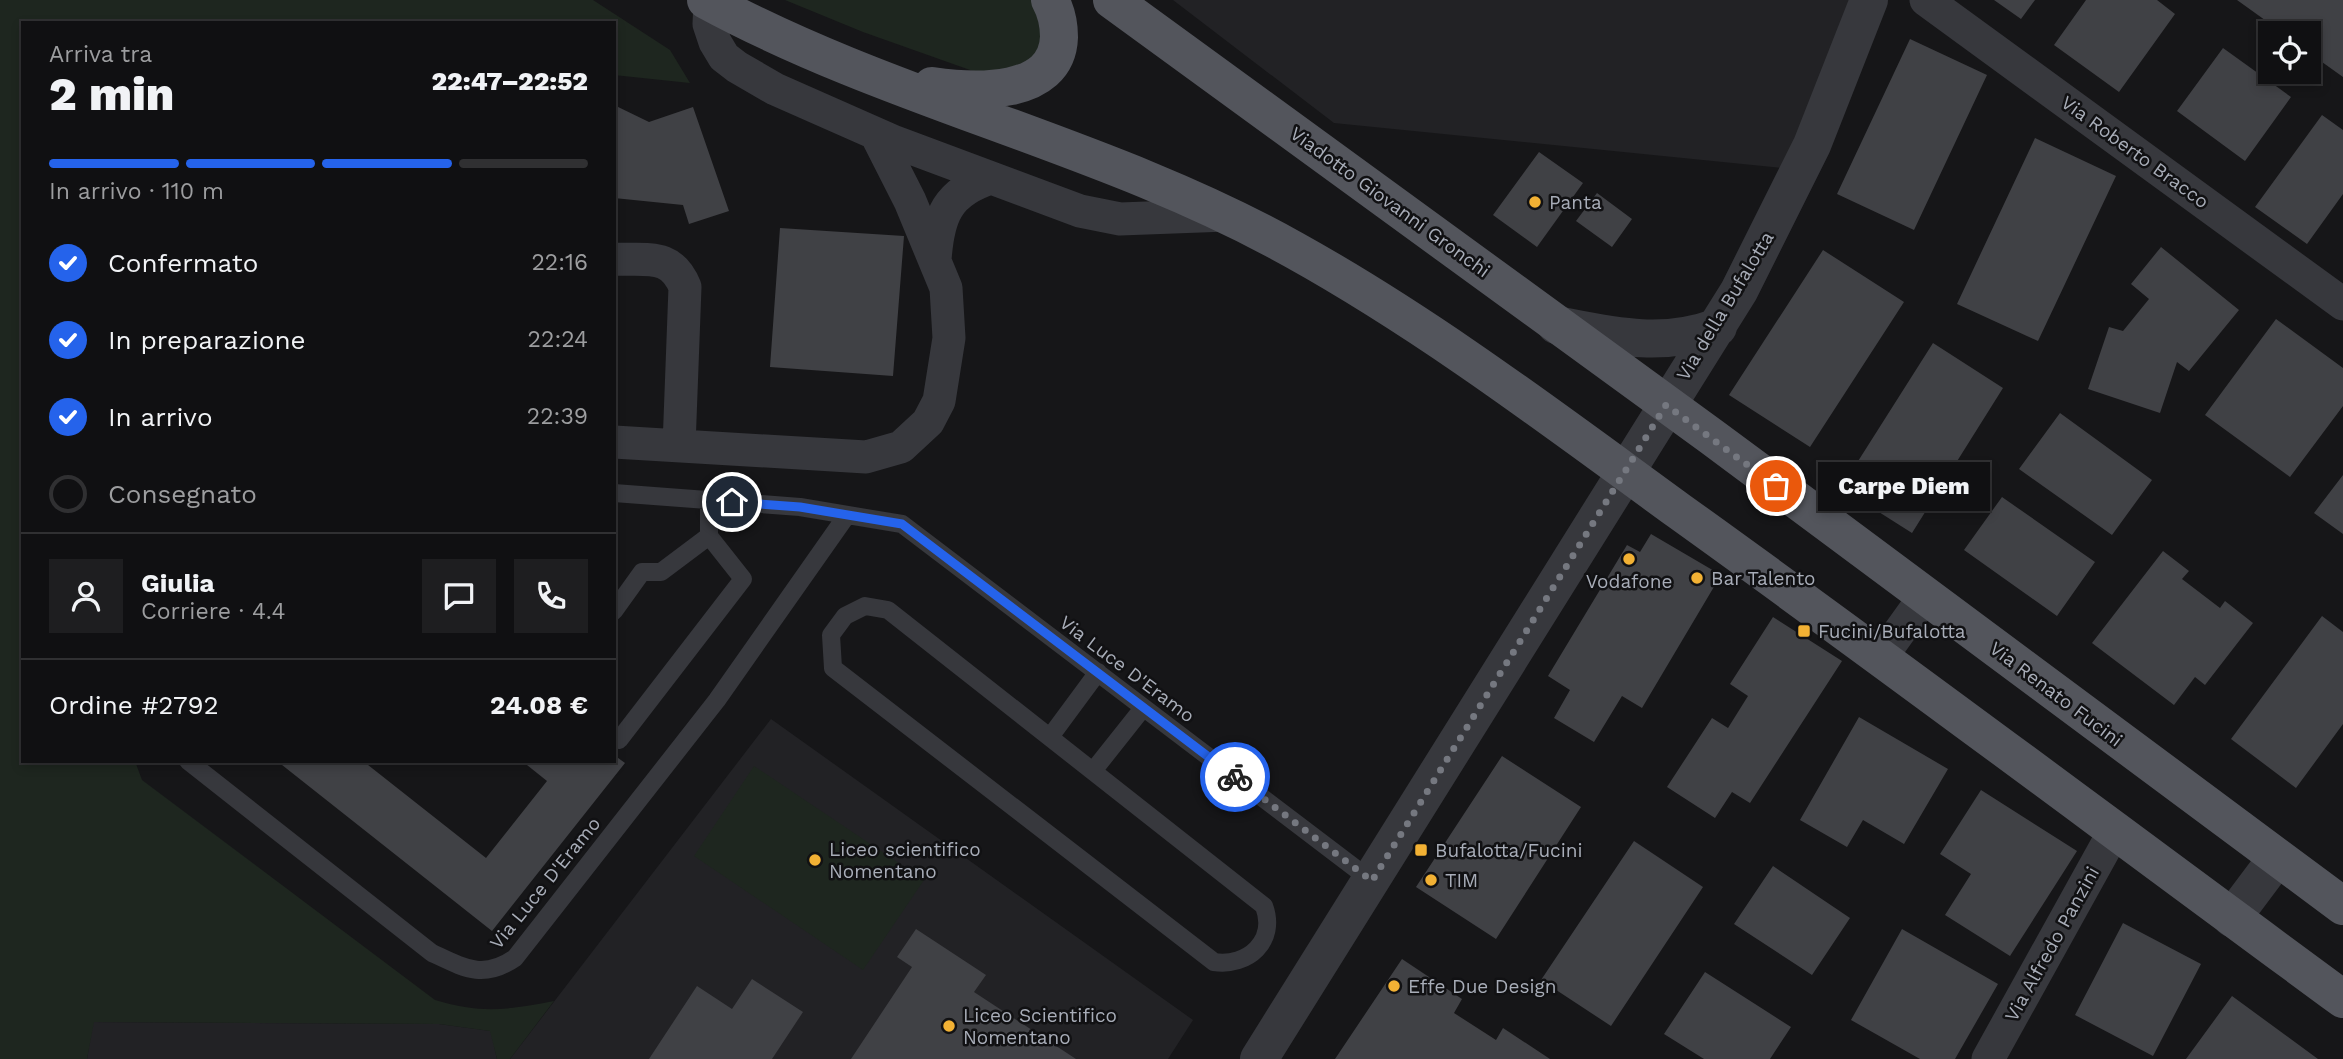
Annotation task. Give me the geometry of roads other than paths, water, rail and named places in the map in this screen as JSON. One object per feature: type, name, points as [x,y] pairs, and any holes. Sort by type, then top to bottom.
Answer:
[{"type":"main road","points":[[835,62],[877,75],[951,89],[983,90],[1019,83],[1041,72],[1052,63],[1057,52],[1059,26],[1050,0]]},
{"type":"main road","name":"Viadotto Giovanni Gronchi","points":[[1112,0],[1666,405]]},
{"type":"main road","points":[[708,1],[835,62],[1159,185],[1227,215],[1316,262],[1406,317],[1625,471],[1882,656],[2343,999]]},
{"type":"main road","name":"Via Renato Fucini","points":[[1666,405],[2343,906]]},
{"type":"street","name":"Via della Bufalotta","points":[[1264,1057],[1666,405],[1718,327],[1795,183],[1869,0]]},
{"type":"street","name":"Via Roberto Bracco","points":[[1926,0],[2343,304]]},
{"type":"street","points":[[708,1],[709,24],[724,58],[775,89],[876,134],[1080,211],[1119,219],[1227,215]]},
{"type":"street","points":[[616,442],[866,457],[901,447],[928,422],[939,401],[949,317],[946,288],[910,201],[876,134]]},
{"type":"street","points":[[935,263],[942,216],[950,202],[965,188],[991,178]]},
{"type":"street","points":[[616,259],[668,262],[679,270],[685,287],[679,446]]},
{"type":"street","points":[[1556,325],[1657,341],[1718,327]]},
{"type":"street","points":[[1882,656],[1925,596]]},
{"type":"street","name":"Via Alfredo Panzini","points":[[1988,1059],[2115,830]]},
{"type":"street","points":[[2232,918],[2277,859]]},
{"type":"lane","name":"Via Luce D'Eramo","points":[[616,493],[800,507],[902,524],[1372,881]]},
{"type":"lane","points":[[616,738],[619,740],[743,579],[709,536],[709,500]]},
{"type":"lane","name":"Via Luce D'Eramo","points":[[191,763],[432,953],[469,970],[498,970],[515,958],[717,700],[847,515]]},
{"type":"lane","points":[[616,608],[642,572],[661,572],[709,536]]},
{"type":"lane","points":[[865,606],[888,610],[1050,737],[1264,906],[1269,919],[1268,932],[1259,948],[1243,961],[1230,965],[1214,962],[833,668],[831,635],[845,616],[865,606]]},
{"type":"lane","points":[[1050,737],[1098,672]]},
{"type":"lane","points":[[1093,771],[1143,708]]},
{"type":"place","name":"Panta","points":[[1535,202]]},
{"type":"place","name":"Carpe Diem","points":[[1776,486]]},
{"type":"place","name":"Vodafone","points":[[1629,559]]},
{"type":"place","name":"Bar Talento","points":[[1697,578]]},
{"type":"place","name":"Fucini/Bufalotta","points":[[1804,631]]},
{"type":"place","name":"Bufalotta/Fucini","points":[[1421,850]]},
{"type":"place","name":"Liceo scientifico Nomentano","points":[[815,860]]},
{"type":"place","name":"TIM","points":[[1431,880]]},
{"type":"place","name":"Effe Due Design","points":[[1394,986]]},
{"type":"place","name":"Liceo Scientifico Nomentano","points":[[949,1026]]}]
